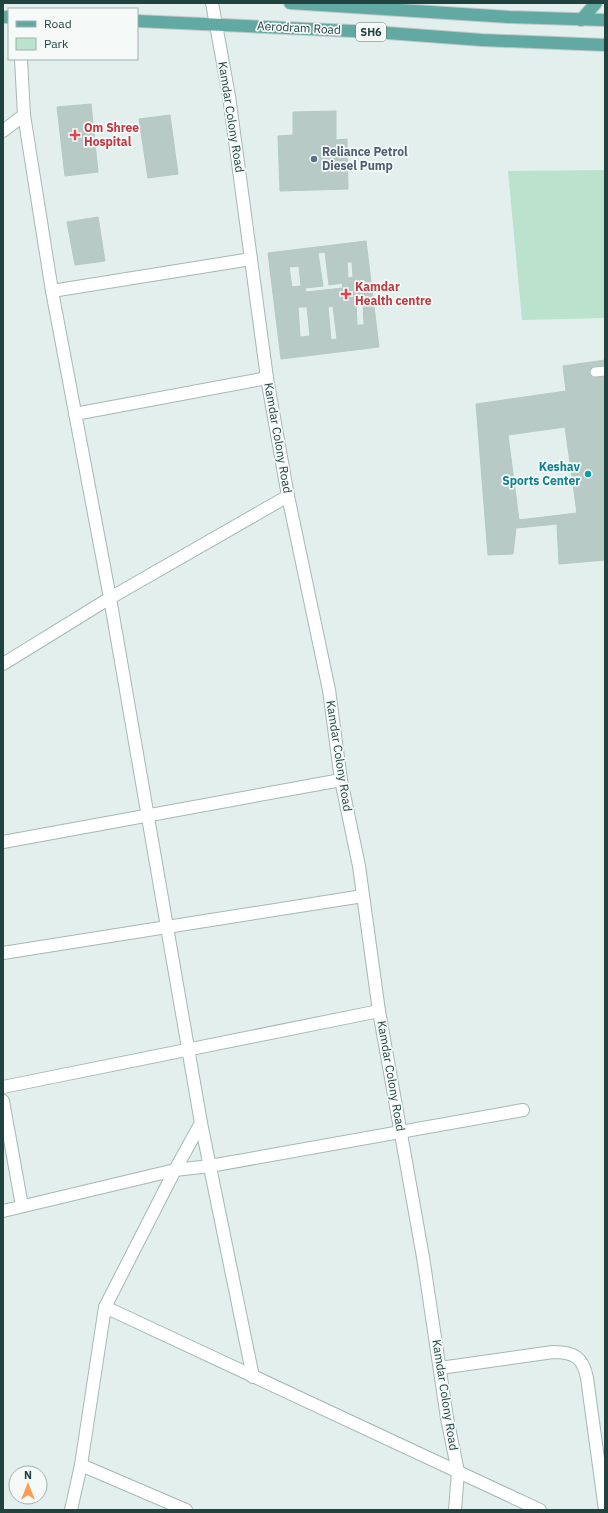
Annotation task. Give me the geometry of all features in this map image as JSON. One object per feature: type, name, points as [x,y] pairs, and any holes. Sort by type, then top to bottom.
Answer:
[{"type":"main road","name":"Aerodram Road","points":[[290,3],[509,17],[605,20]]},
{"type":"main road","points":[[582,20],[596,3]]},
{"type":"main road","name":"Aerodram Road","points":[[138,21],[216,24],[482,40],[605,45]]},
{"type":"street","name":"Kamdar Colony Road","points":[[212,3],[230,103],[267,378],[288,496],[320,645],[341,780],[359,866],[379,1011],[423,1257],[447,1418],[458,1472],[455,1510]]},
{"type":"street","points":[[21,60],[24,115],[52,291],[110,598],[201,1123],[253,1377]]},
{"type":"street","points":[[3,131],[24,115]]},
{"type":"street","points":[[52,291],[251,259]]},
{"type":"street","points":[[75,414],[267,378]]},
{"type":"street","points":[[3,664],[110,598],[288,496]]},
{"type":"street","points":[[3,842],[341,780]]},
{"type":"street","points":[[3,953],[363,896]]},
{"type":"street","points":[[3,1087],[379,1011]]},
{"type":"street","points":[[3,1100],[22,1206]]},
{"type":"street","points":[[3,1210],[175,1170],[210,1166],[523,1110]]},
{"type":"street","points":[[71,1510],[81,1465],[105,1307],[175,1170],[201,1123]]},
{"type":"street","points":[[105,1307],[540,1510]]},
{"type":"street","points":[[440,1368],[553,1352],[565,1352],[579,1358],[585,1365],[605,1510]]},
{"type":"street","points":[[81,1465],[186,1510]]},
{"type":"lane","points":[[595,372],[605,371]]},
{"type":"green space","points":[[605,170],[605,318],[522,320],[508,171]]},
{"type":"building","points":[[91,104],[98,172],[65,176],[57,107]]},
{"type":"building","points":[[336,111],[336,140],[347,139],[348,189],[280,191],[278,136],[293,135],[293,112]]},
{"type":"building","points":[[170,115],[178,174],[148,178],[139,119]]},
{"type":"building","points":[[98,217],[105,261],[75,265],[67,222]]},
{"type":"building","points":[[366,241],[379,347],[281,359],[268,253]],"holes":[[[325,252],[329,285],[342,283],[343,288],[306,292],[305,288],[323,286],[318,253]],[[347,262],[352,262],[353,277],[348,278]],[[299,266],[301,286],[292,287],[289,267]],[[356,301],[363,301],[364,325],[357,325]],[[333,306],[337,339],[331,340],[328,307]],[[298,307],[307,307],[310,336],[300,337]]]},
{"type":"building","name":"Keshav Sports Center","points":[[605,360],[605,560],[559,564],[557,524],[516,528],[513,554],[488,555],[476,404],[566,391],[563,366]],"holes":[[[565,427],[577,513],[519,520],[508,435]]]},
{"type":"place","name":"Om Shree Hospital","points":[[75,135]]},
{"type":"place","name":"Reliance Petrol Diesel Pump","points":[[314,159]]},
{"type":"place","name":"Kamdar Health centre","points":[[346,294]]},
{"type":"place","name":"Keshav Sports Center","points":[[588,474]]}]
